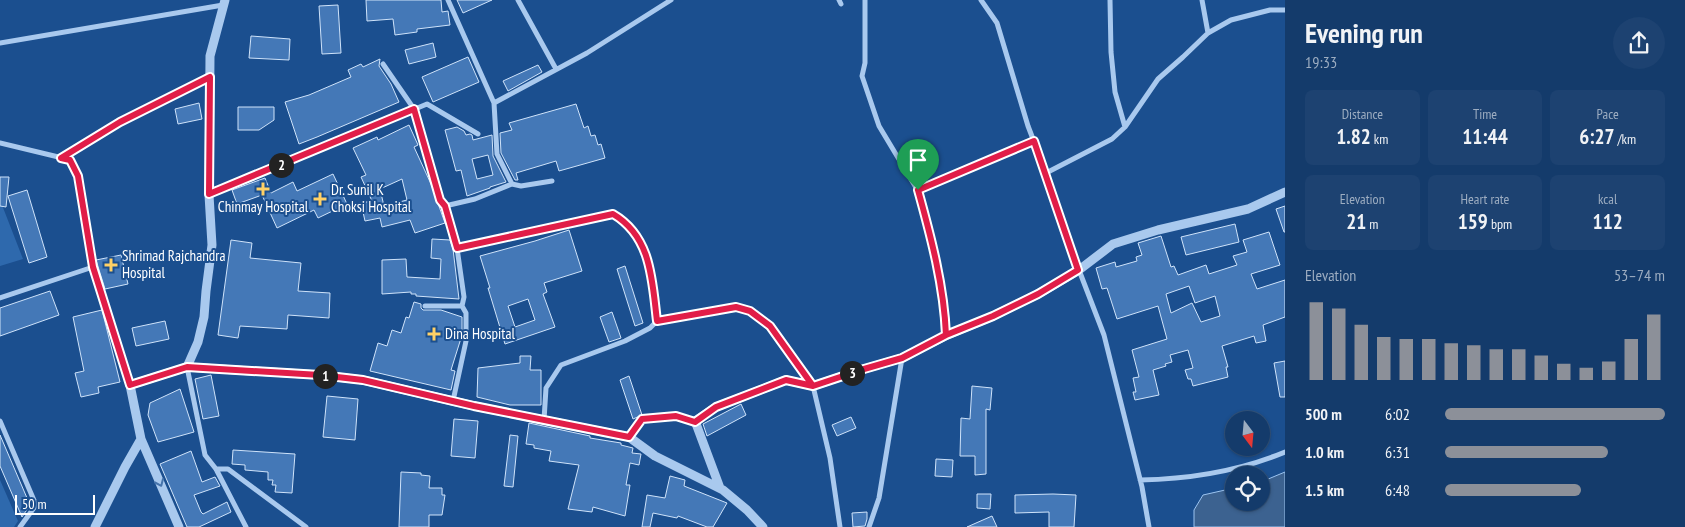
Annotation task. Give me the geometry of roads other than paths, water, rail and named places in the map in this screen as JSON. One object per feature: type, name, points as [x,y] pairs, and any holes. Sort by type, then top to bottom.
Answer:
[{"type":"street","points":[[448,0],[494,103],[497,154],[512,184]]},
{"type":"street","points":[[518,0],[556,69]]},
{"type":"street","points":[[494,103],[587,53],[671,0]]},
{"type":"street","points":[[866,0],[865,63],[862,76],[879,126],[918,190],[933,246],[946,318],[946,335]]},
{"type":"street","points":[[981,0],[996,23],[1078,270],[1104,335],[1140,480],[1149,527]]},
{"type":"street","points":[[1110,0],[1114,92],[1125,127]]},
{"type":"street","points":[[1202,0],[1208,33]]},
{"type":"street","points":[[0,43],[224,3],[210,56],[209,194],[212,245],[204,318],[198,342],[187,367],[205,454],[216,469],[246,527]]},
{"type":"street","points":[[1046,173],[1112,139],[1125,127],[1158,79],[1208,33],[1231,20],[1270,10],[1285,10]]},
{"type":"street","points":[[382,64],[414,109],[440,200],[445,206],[457,248],[464,297],[462,306],[466,313],[466,341],[453,401]]},
{"type":"street","points":[[61,158],[120,122],[210,77]]},
{"type":"street","points":[[209,194],[427,104],[478,134]]},
{"type":"street","points":[[918,190],[1034,141]]},
{"type":"street","points":[[0,142],[70,160],[78,176],[93,267],[130,385],[141,439],[179,527]]},
{"type":"street","points":[[445,206],[475,200],[512,184],[521,186],[552,181]]},
{"type":"street","points":[[695,422],[716,407],[786,380],[813,386],[902,358],[946,335],[1031,298],[1078,270],[1113,244],[1158,230],[1248,209],[1285,192]]},
{"type":"street","points":[[457,248],[613,214],[624,221],[645,251],[650,267],[657,321]]},
{"type":"street","points":[[0,298],[93,267]]},
{"type":"street","points":[[425,306],[462,306]]},
{"type":"street","points":[[544,420],[546,388],[561,364],[625,341],[650,328],[657,321],[736,307],[750,311],[770,326],[813,386],[830,458],[840,527]]},
{"type":"street","points":[[869,527],[879,498],[902,358]]},
{"type":"street","points":[[130,385],[187,367],[320,375],[363,380],[453,401],[629,437],[655,456],[720,488],[764,527]]},
{"type":"street","points":[[629,437],[642,419],[676,416],[695,422]]},
{"type":"street","points":[[0,421],[36,505],[20,527]]},
{"type":"street","points":[[695,422],[720,488]]},
{"type":"street","points":[[95,527],[141,439]]},
{"type":"street","points":[[1140,480],[1184,478],[1236,469],[1285,452]]},
{"type":"street","points":[[216,469],[228,469],[306,527]]},
{"type":"place","name":"Chinmay Hospital","points":[[263,189]]},
{"type":"place","name":"Dr. Sunil K Choksi Hospital","points":[[320,199]]},
{"type":"place","name":"Shrimad Rajchandra Hospital","points":[[111,265]]},
{"type":"place","name":"Dina Hospital","points":[[434,334]]}]
